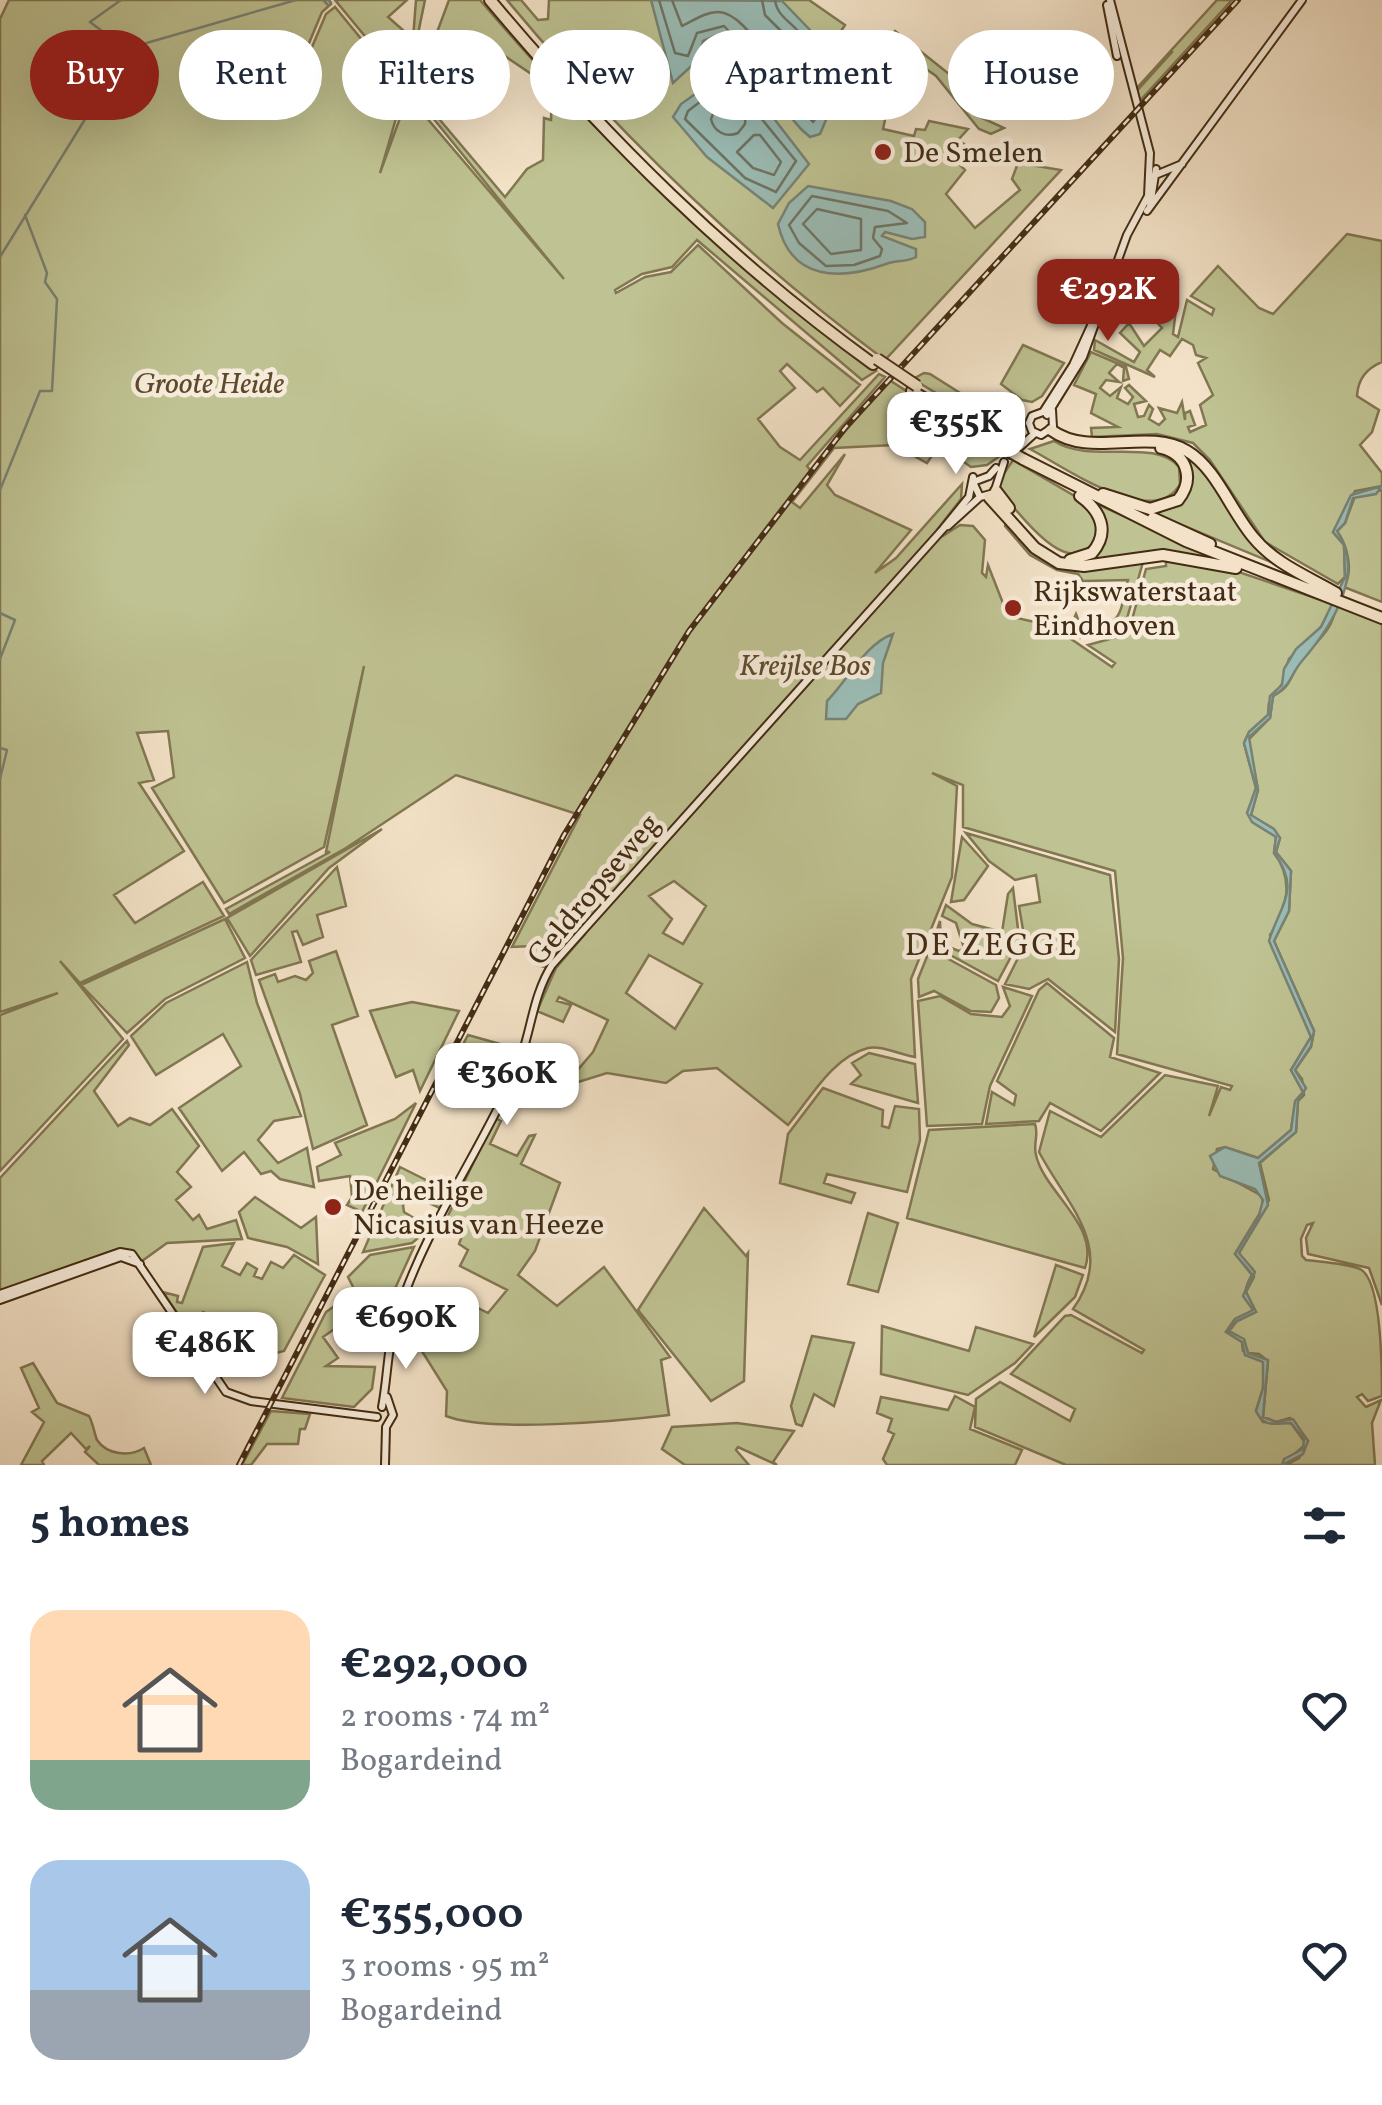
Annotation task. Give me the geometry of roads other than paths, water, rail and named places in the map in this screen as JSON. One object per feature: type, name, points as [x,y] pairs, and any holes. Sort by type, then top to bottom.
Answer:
[{"type":"highway","points":[[482,0],[523,40]]},
{"type":"highway","points":[[490,0],[620,148],[678,204],[784,298],[914,389],[1004,445],[1024,450],[1103,494],[1382,614]]},
{"type":"highway","points":[[498,0],[581,96],[669,188],[780,286],[875,361]]},
{"type":"highway","points":[[1043,424],[1066,438],[1082,442],[1164,443],[1185,450],[1202,464],[1264,549],[1337,597]]},
{"type":"highway","points":[[1043,424],[1083,449],[1164,449],[1186,466],[1186,490],[1163,508],[1142,508],[1103,494]]},
{"type":"highway","points":[[989,489],[1049,552],[1070,560],[1089,556],[1102,538],[1100,517],[1090,503],[1046,472],[1024,450]]},
{"type":"highway","points":[[1046,472],[1186,541],[1290,582]]},
{"type":"highway","points":[[989,489],[1035,548],[1065,564],[1172,556],[1210,560],[1337,597]]},
{"type":"main road","points":[[1110,0],[1110,31],[1150,153],[1154,176],[1147,211]]},
{"type":"main road","points":[[1125,246],[1302,0]]},
{"type":"main road","points":[[943,530],[989,489],[996,468],[1024,450],[1043,424],[1103,303],[1154,176],[1184,163]]},
{"type":"main road","points":[[1043,424],[1028,418],[1043,424]]},
{"type":"main road","points":[[943,530],[989,489],[1004,462]]},
{"type":"main road","points":[[989,489],[973,479],[989,489]]},
{"type":"main road","name":"Geldropseweg","points":[[384,1465],[382,1414],[389,1346],[409,1285],[515,1072],[538,991],[552,965],[943,530]]},
{"type":"main road","points":[[0,1297],[120,1258],[140,1265],[220,1387],[242,1399],[338,1413],[382,1414]]},
{"type":"water","points":[[651,0],[782,1],[810,30],[690,30],[690,67],[673,83],[670,30],[659,30]]},
{"type":"water","points":[[690,98],[690,120],[775,120],[809,164],[773,208],[707,157],[673,117]]},
{"type":"water","points":[[793,120],[826,120],[820,134],[810,137]]},
{"type":"water","points":[[808,186],[891,201],[912,209],[925,222],[925,237],[912,239],[885,232],[882,236],[916,249],[916,257],[852,273],[820,272],[806,266],[794,257],[778,224],[789,203]]},
{"type":"water","points":[[1382,486],[1376,494],[1353,498],[1345,523],[1337,531],[1344,545],[1333,532],[1351,495]]},
{"type":"water","points":[[1344,545],[1347,581],[1334,616],[1287,684],[1273,696],[1270,718],[1249,737],[1258,790],[1251,815],[1274,829],[1280,838],[1276,852],[1291,871],[1289,911],[1274,941],[1314,1031],[1311,1046],[1295,1070],[1306,1088],[1298,1101],[1296,1132],[1259,1163],[1268,1205],[1239,1253],[1255,1272],[1246,1292],[1256,1312],[1237,1321],[1229,1331],[1244,1339],[1248,1353],[1268,1360],[1263,1417],[1276,1422],[1293,1419],[1308,1441],[1303,1454],[1282,1465],[1284,1459],[1303,1449],[1304,1439],[1291,1423],[1271,1424],[1259,1417],[1256,1411],[1263,1388],[1263,1362],[1245,1355],[1242,1342],[1226,1332],[1235,1319],[1253,1310],[1243,1296],[1252,1274],[1235,1254],[1259,1215],[1263,1200],[1255,1189],[1220,1176],[1210,1156],[1225,1147],[1258,1158],[1291,1130],[1295,1101],[1303,1092],[1291,1070],[1311,1037],[1269,941],[1286,898],[1286,877],[1274,853],[1276,837],[1252,822],[1247,813],[1256,788],[1244,743],[1249,732],[1268,715],[1270,696],[1282,685],[1284,669],[1296,649],[1321,627],[1345,577]]},
{"type":"water","points":[[893,634],[883,663],[881,693],[858,704],[846,719],[826,719],[827,701],[874,645]]},
{"type":"waterway","points":[[101,30],[90,22],[121,0]]},
{"type":"waterway","points":[[0,257],[129,48],[296,0]]},
{"type":"waterway","points":[[323,0],[328,5]]},
{"type":"waterway","points":[[0,490],[40,391],[52,391],[57,299],[45,282],[47,273],[25,215]]},
{"type":"waterway","points":[[0,613],[15,620],[0,659]]},
{"type":"waterway","points":[[0,748],[7,750],[0,779]]},
{"type":"railway","points":[[239,1465],[564,835],[689,631],[845,428],[1238,0]]},
{"type":"place","name":"De Smelen","points":[[883,152]]},
{"type":"place","name":"Rijkswaterstaat Eindhoven","points":[[1013,608]]},
{"type":"place","name":"De heilige Nicasius van Heeze","points":[[333,1207]]},
{"type":"district","name":"DE ZEGGE","points":[[992,944]]},
{"type":"park label","name":"Groote Heide","points":[[209,383]]},
{"type":"park label","name":"Kreijlse Bos","points":[[805,665]]}]
